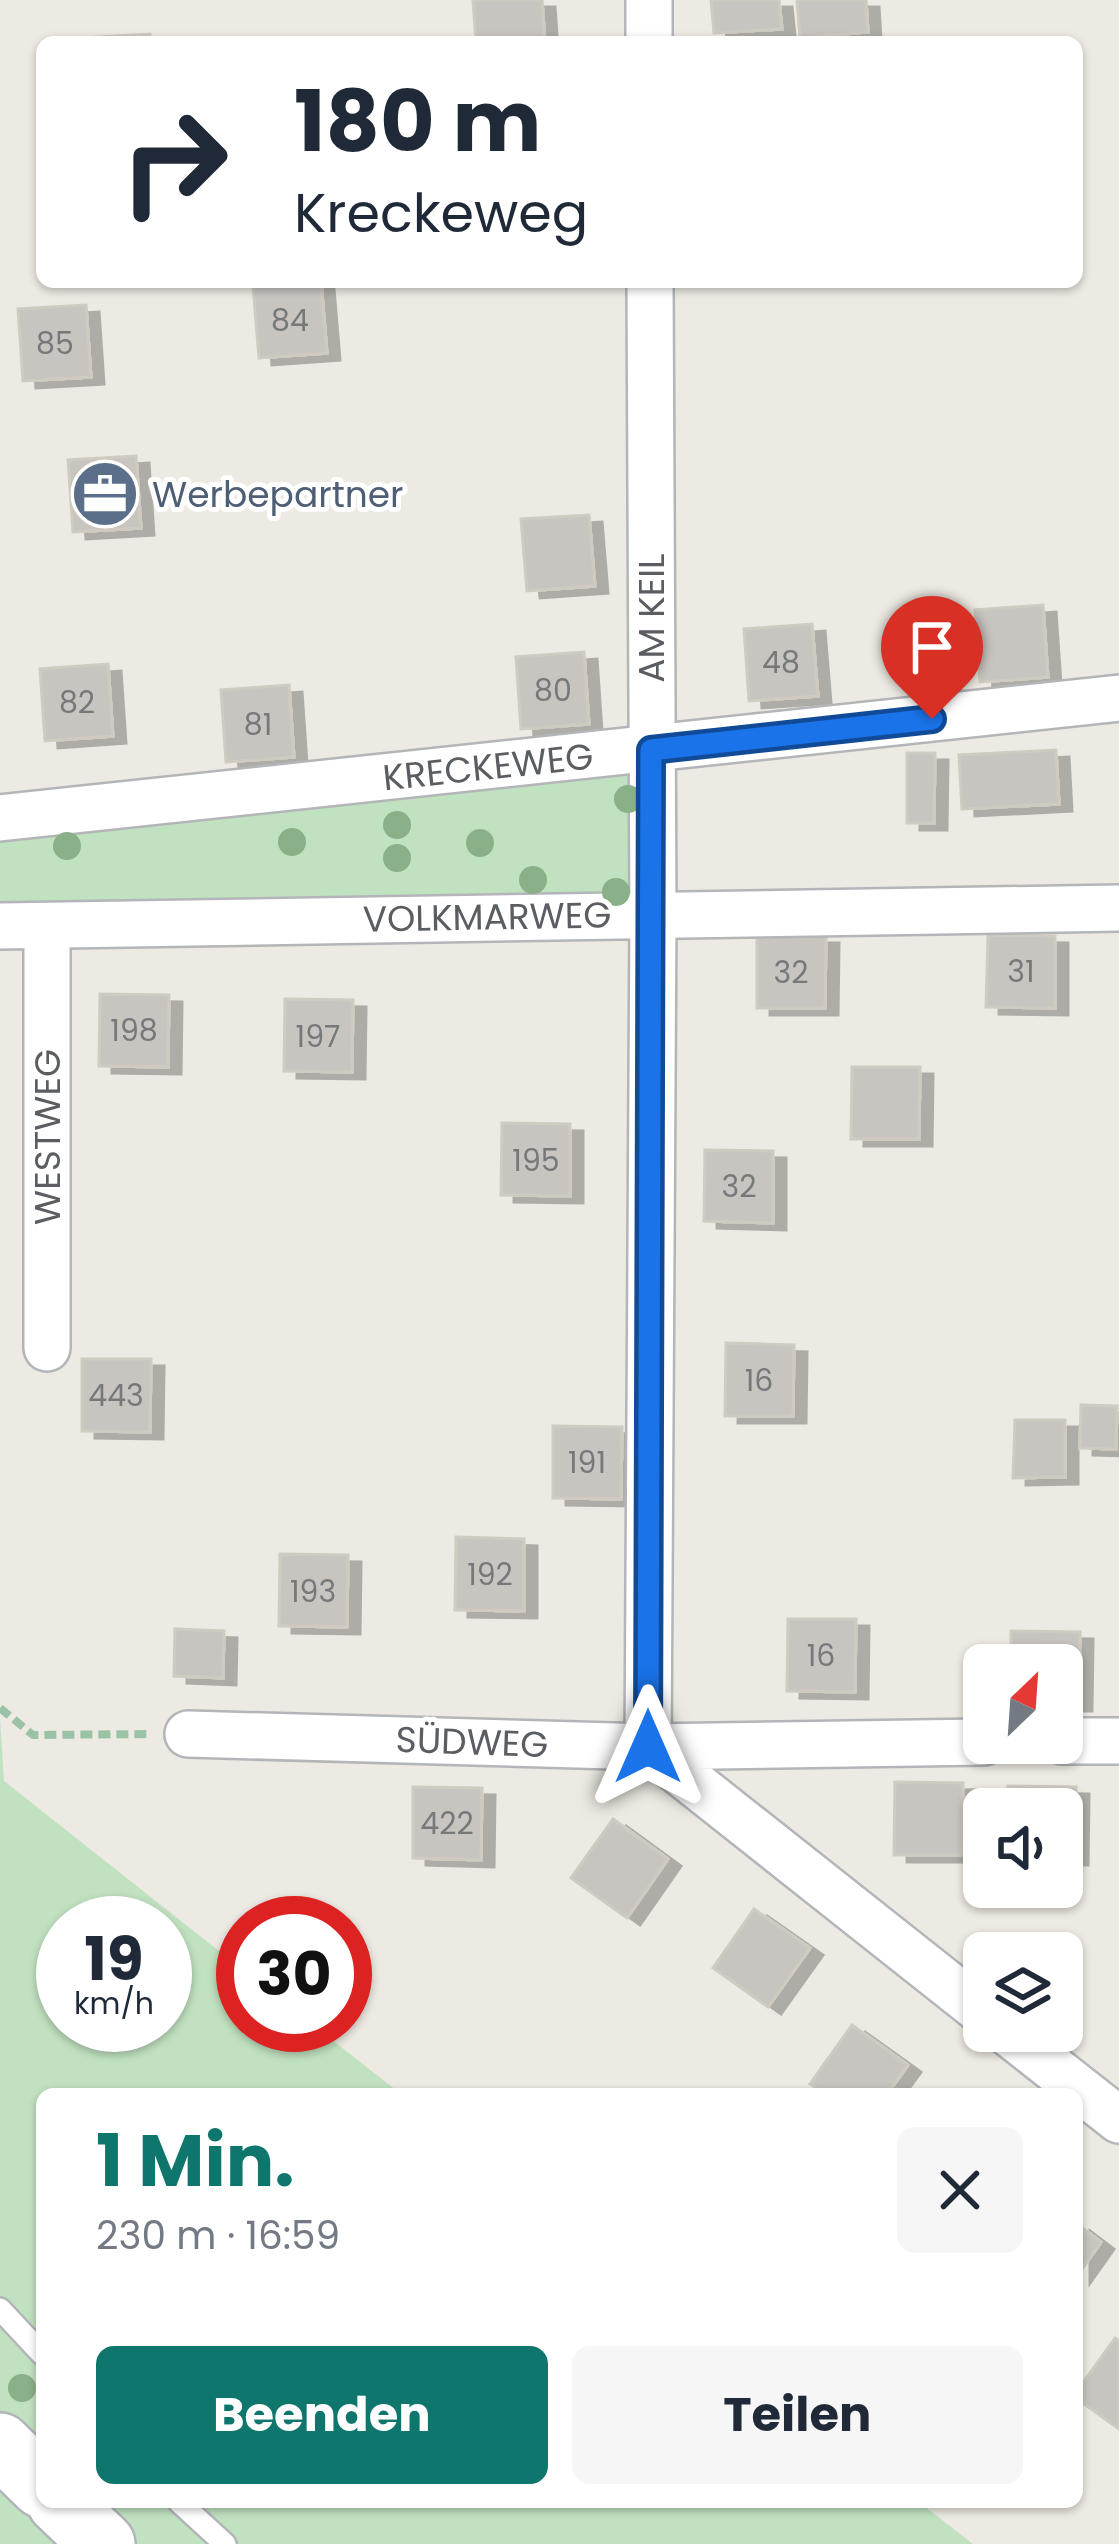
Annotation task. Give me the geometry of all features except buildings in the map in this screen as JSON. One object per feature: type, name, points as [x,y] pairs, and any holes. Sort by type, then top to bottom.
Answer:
[{"type":"street","points":[[649,0],[649,36]]},
{"type":"street","name":"AM KEIL","points":[[648,1747],[653,914],[650,288]]},
{"type":"street","name":"KRECKEWEG","points":[[0,818],[1119,698]]},
{"type":"street","name":"VOLKMARWEG","points":[[0,926],[1119,908]]},
{"type":"street","name":"WESTWEG","points":[[47,926],[47,1348]]},
{"type":"street","name":"SÜDWEG","points":[[188,1734],[648,1747],[963,1742]]},
{"type":"street","points":[[1083,1742],[1119,1741]]},
{"type":"street","points":[[648,1747],[963,1996]]},
{"type":"street","points":[[1033,2052],[1078,2088]]},
{"type":"street","points":[[1083,2092],[1119,2120]]},
{"type":"street","points":[[0,2445],[36,2480]]},
{"type":"street","points":[[65,2508],[103,2544]]},
{"type":"lane","points":[[0,2308],[36,2347]]},
{"type":"lane","points":[[186,2508],[225,2544]]},
{"type":"path","points":[[0,1708],[33,1735],[188,1734]]},
{"type":"green space","points":[[677,723],[676,927],[0,936],[0,802]]},
{"type":"green space","points":[[0,1718],[4,1781],[149,1896],[36,1896],[36,2052],[192,2052],[192,1930],[216,1949],[216,2052],[347,2052],[393,2088],[36,2088],[36,2508],[927,2508],[973,2544],[0,2544]]},
{"type":"place","name":"Werbepartner","points":[[105,494]]},
{"type":"route","points":[[648,1747],[651,750],[932,719]]}]
